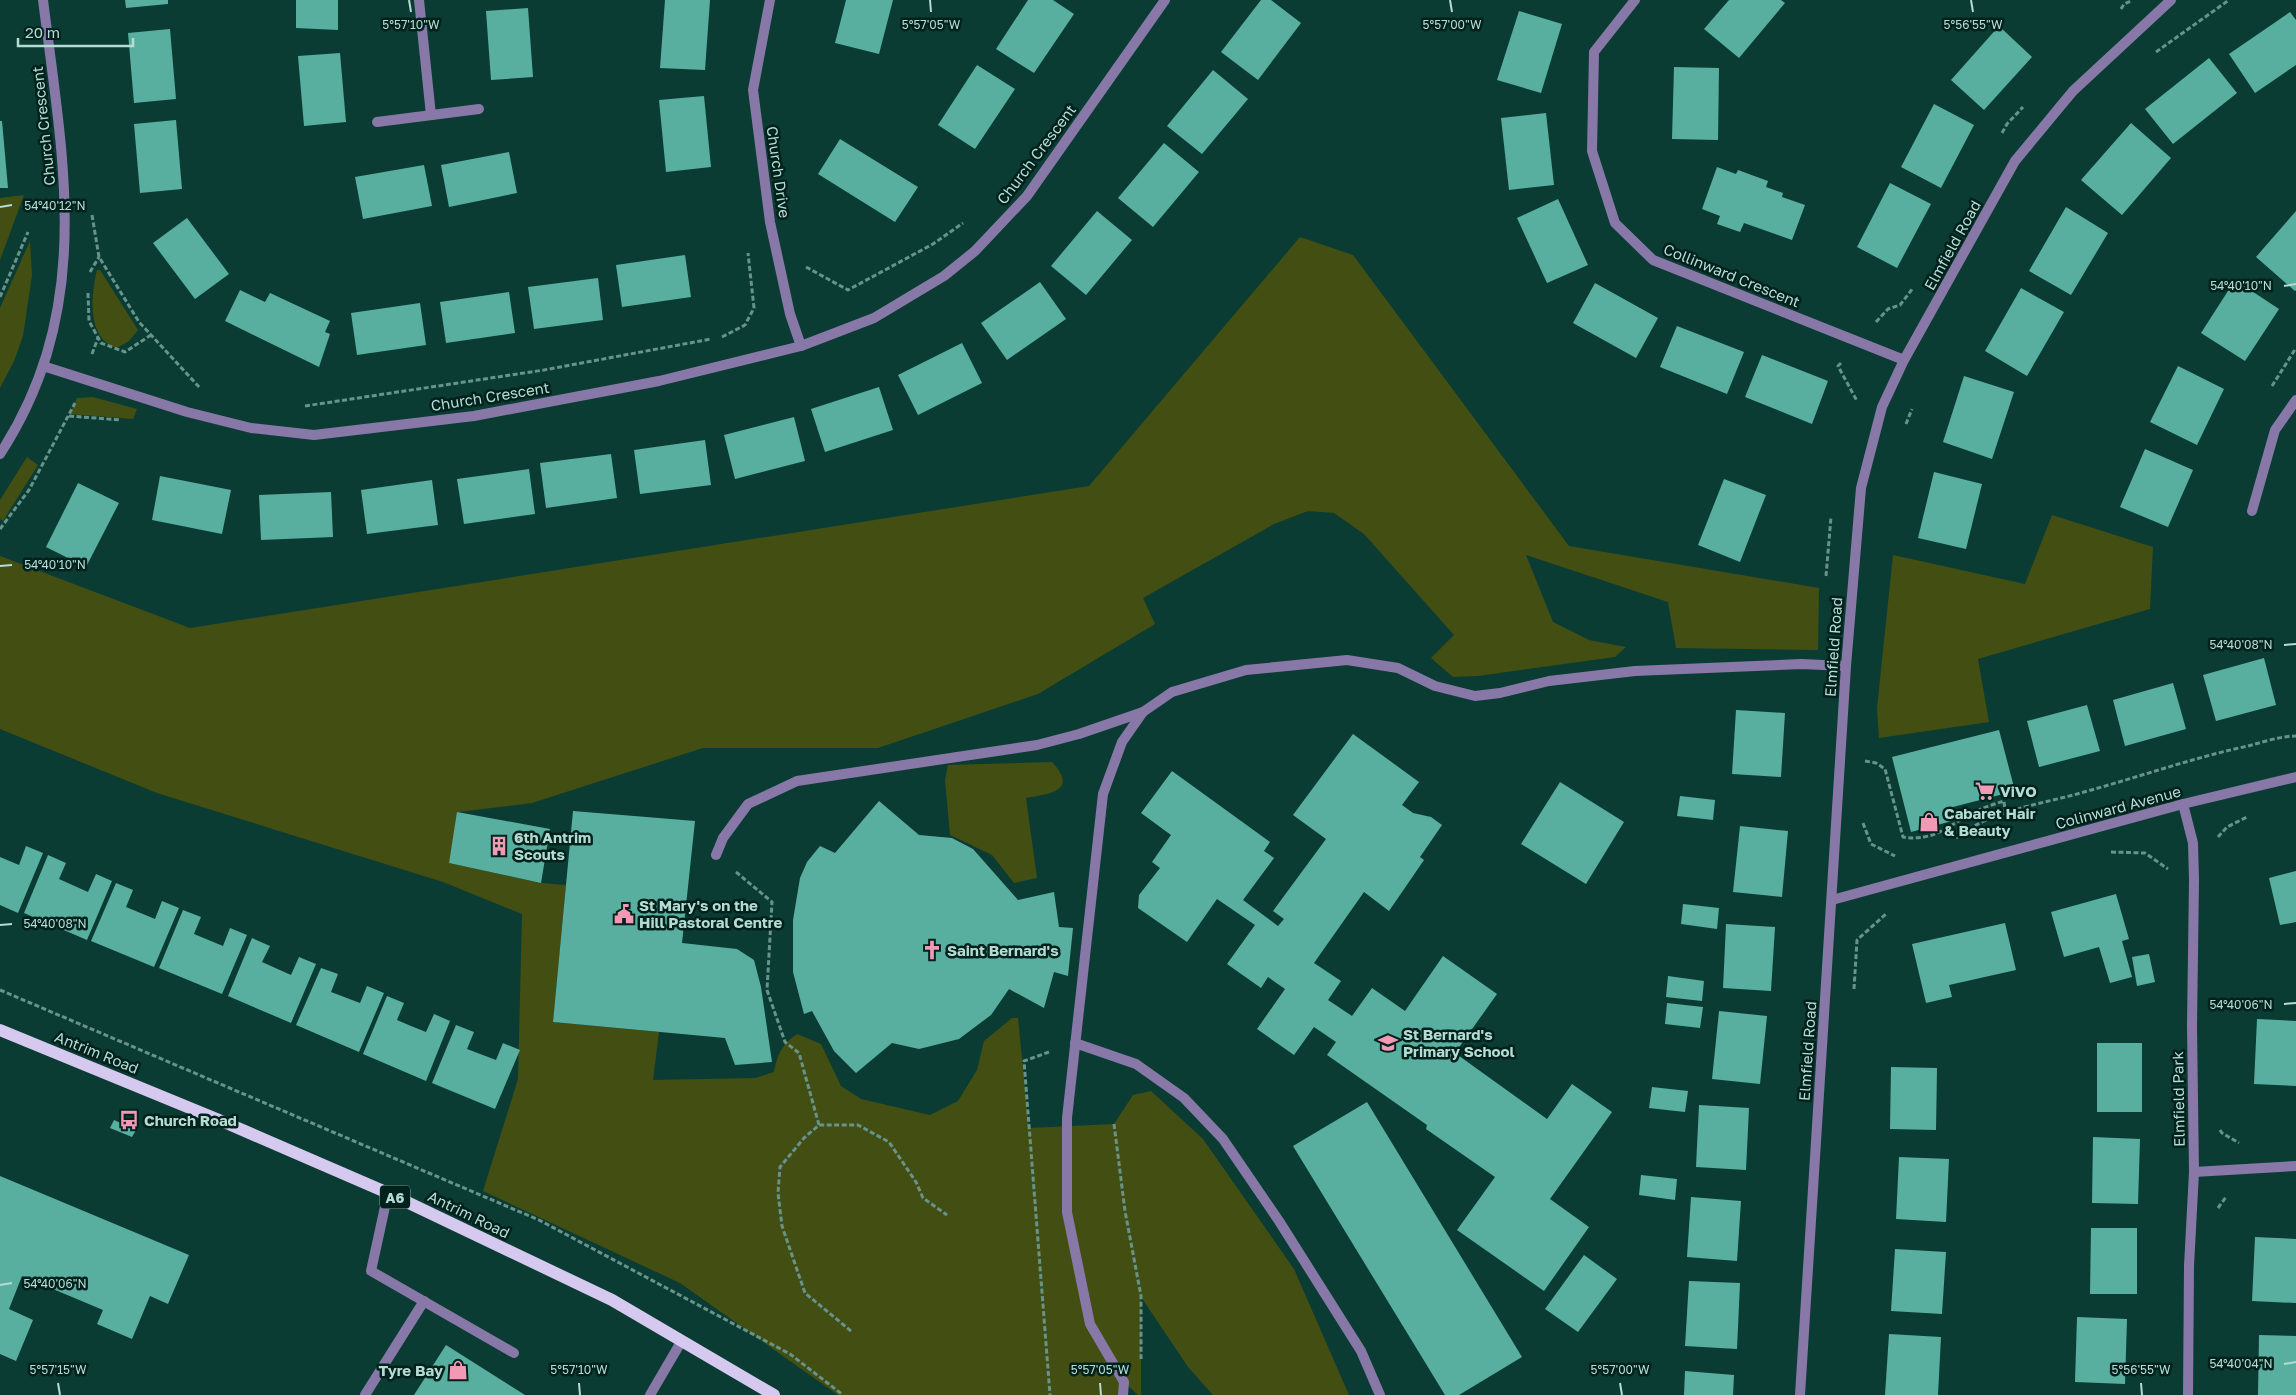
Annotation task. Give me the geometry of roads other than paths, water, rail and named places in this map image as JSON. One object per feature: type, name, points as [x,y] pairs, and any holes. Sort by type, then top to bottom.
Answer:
[{"type":"main road","name":"Antrim Road","points":[[0,1030],[224,1122],[388,1193],[612,1300],[681,1342],[745,1376],[774,1395]]},
{"type":"street","name":"Church Crescent","points":[[44,0],[65,175],[65,249],[58,314],[43,366],[187,412],[251,428],[314,435],[483,415],[659,381],[801,346],[874,318],[944,276],[975,251],[1027,196],[1165,0]]},
{"type":"street","points":[[419,0],[431,115]]},
{"type":"street","name":"Church Drive","points":[[770,0],[753,90],[770,222],[790,314],[801,346]]},
{"type":"street","name":"Collinward Crescent","points":[[1634,0],[1594,52],[1592,151],[1615,223],[1653,260],[1904,360]]},
{"type":"street","name":"Elmfield Road","points":[[1800,1395],[1846,666],[1861,488],[1882,407],[1904,360],[2015,161],[2073,91],[2171,0]]},
{"type":"street","points":[[377,122],[479,109]]},
{"type":"street","points":[[0,454],[12,436],[43,366]]},
{"type":"street","points":[[2252,511],[2275,430],[2296,400]]},
{"type":"street","points":[[716,855],[723,838],[748,804],[796,781],[1036,745],[1079,734],[1144,712],[1172,692],[1246,670],[1347,660],[1398,668],[1435,686],[1475,696],[1500,693],[1550,682],[1635,671],[1801,664],[1846,666]]},
{"type":"street","points":[[1123,1395],[1124,1382],[1090,1324],[1067,1212],[1067,1118],[1102,794],[1122,742],[1144,712]]},
{"type":"street","name":"Colinward Avenue","points":[[1832,900],[2183,804],[2296,777]]},
{"type":"street","name":"Elmfield Park","points":[[2183,804],[2193,843],[2192,1026],[2194,1172],[2188,1395]]},
{"type":"street","points":[[1075,1043],[1136,1064],[1184,1098],[1223,1139],[1279,1221],[1361,1351],[1380,1395]]},
{"type":"street","points":[[2194,1172],[2296,1166]]},
{"type":"street","points":[[388,1193],[371,1271],[514,1353]]},
{"type":"street","points":[[365,1395],[424,1302]]},
{"type":"street","points":[[650,1395],[681,1342]]},
{"type":"place","name":"ViVO","points":[[1985,791]]},
{"type":"place","name":"Cabaret Hair & Beauty","points":[[1929,822]]},
{"type":"place","name":"6th Antrim Scouts","points":[[499,846]]},
{"type":"place","name":"St Mary's on the Hill Pastoral Centre","points":[[624,914]]},
{"type":"place","name":"Saint Bernard's","points":[[932,950]]},
{"type":"place","name":"St Bernard's Primary School","points":[[1388,1043]]},
{"type":"place","name":"Church Road","points":[[129,1120]]},
{"type":"place","name":"Tyre Bay","points":[[458,1370]]}]
